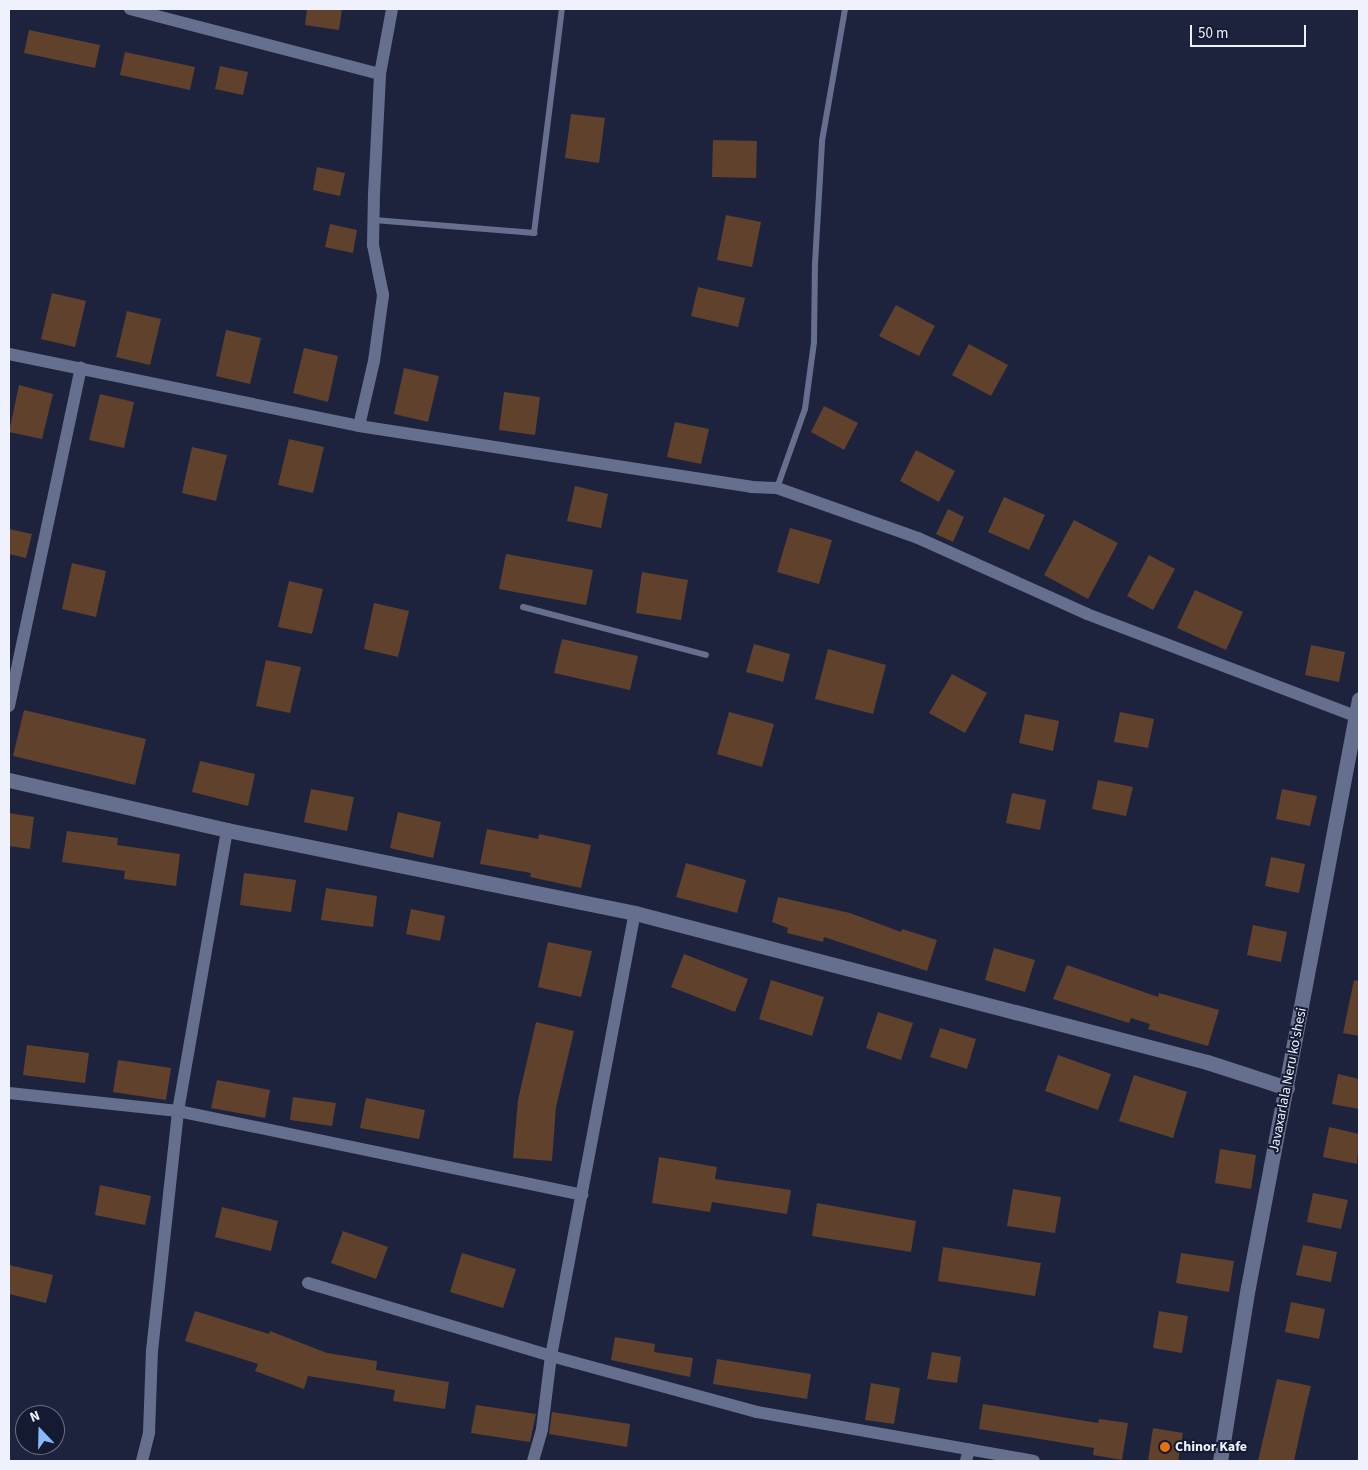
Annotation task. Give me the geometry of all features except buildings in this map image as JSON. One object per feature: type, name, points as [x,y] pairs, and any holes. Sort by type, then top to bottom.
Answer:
[{"type":"street","points":[[130,9],[380,74]]},
{"type":"street","points":[[359,426],[374,361],[383,295],[373,245],[380,74],[392,9]]},
{"type":"street","points":[[9,354],[359,426],[751,487],[777,488],[918,538],[1087,614],[1356,716]]},
{"type":"street","points":[[9,706],[81,368]]},
{"type":"street","name":"Javaxarlala Neru ko'shesi","points":[[1220,1461],[1248,1287],[1359,699]]},
{"type":"street","points":[[9,780],[226,830],[635,913],[1207,1062],[1287,1088]]},
{"type":"street","points":[[142,1461],[149,1432],[152,1351],[178,1111],[226,830]]},
{"type":"street","points":[[533,1461],[542,1429],[551,1356],[635,913]]},
{"type":"street","points":[[9,1093],[178,1111],[582,1195]]},
{"type":"street","points":[[308,1283],[551,1356],[757,1412],[968,1455],[1034,1461]]},
{"type":"lane","points":[[374,220],[534,233],[562,9]]},
{"type":"lane","points":[[777,488],[806,400],[814,342],[815,264],[822,141],[845,9]]},
{"type":"lane","points":[[523,608],[706,654]]},
{"type":"place","name":"Chinor Kafe","points":[[1165,1447]]}]
